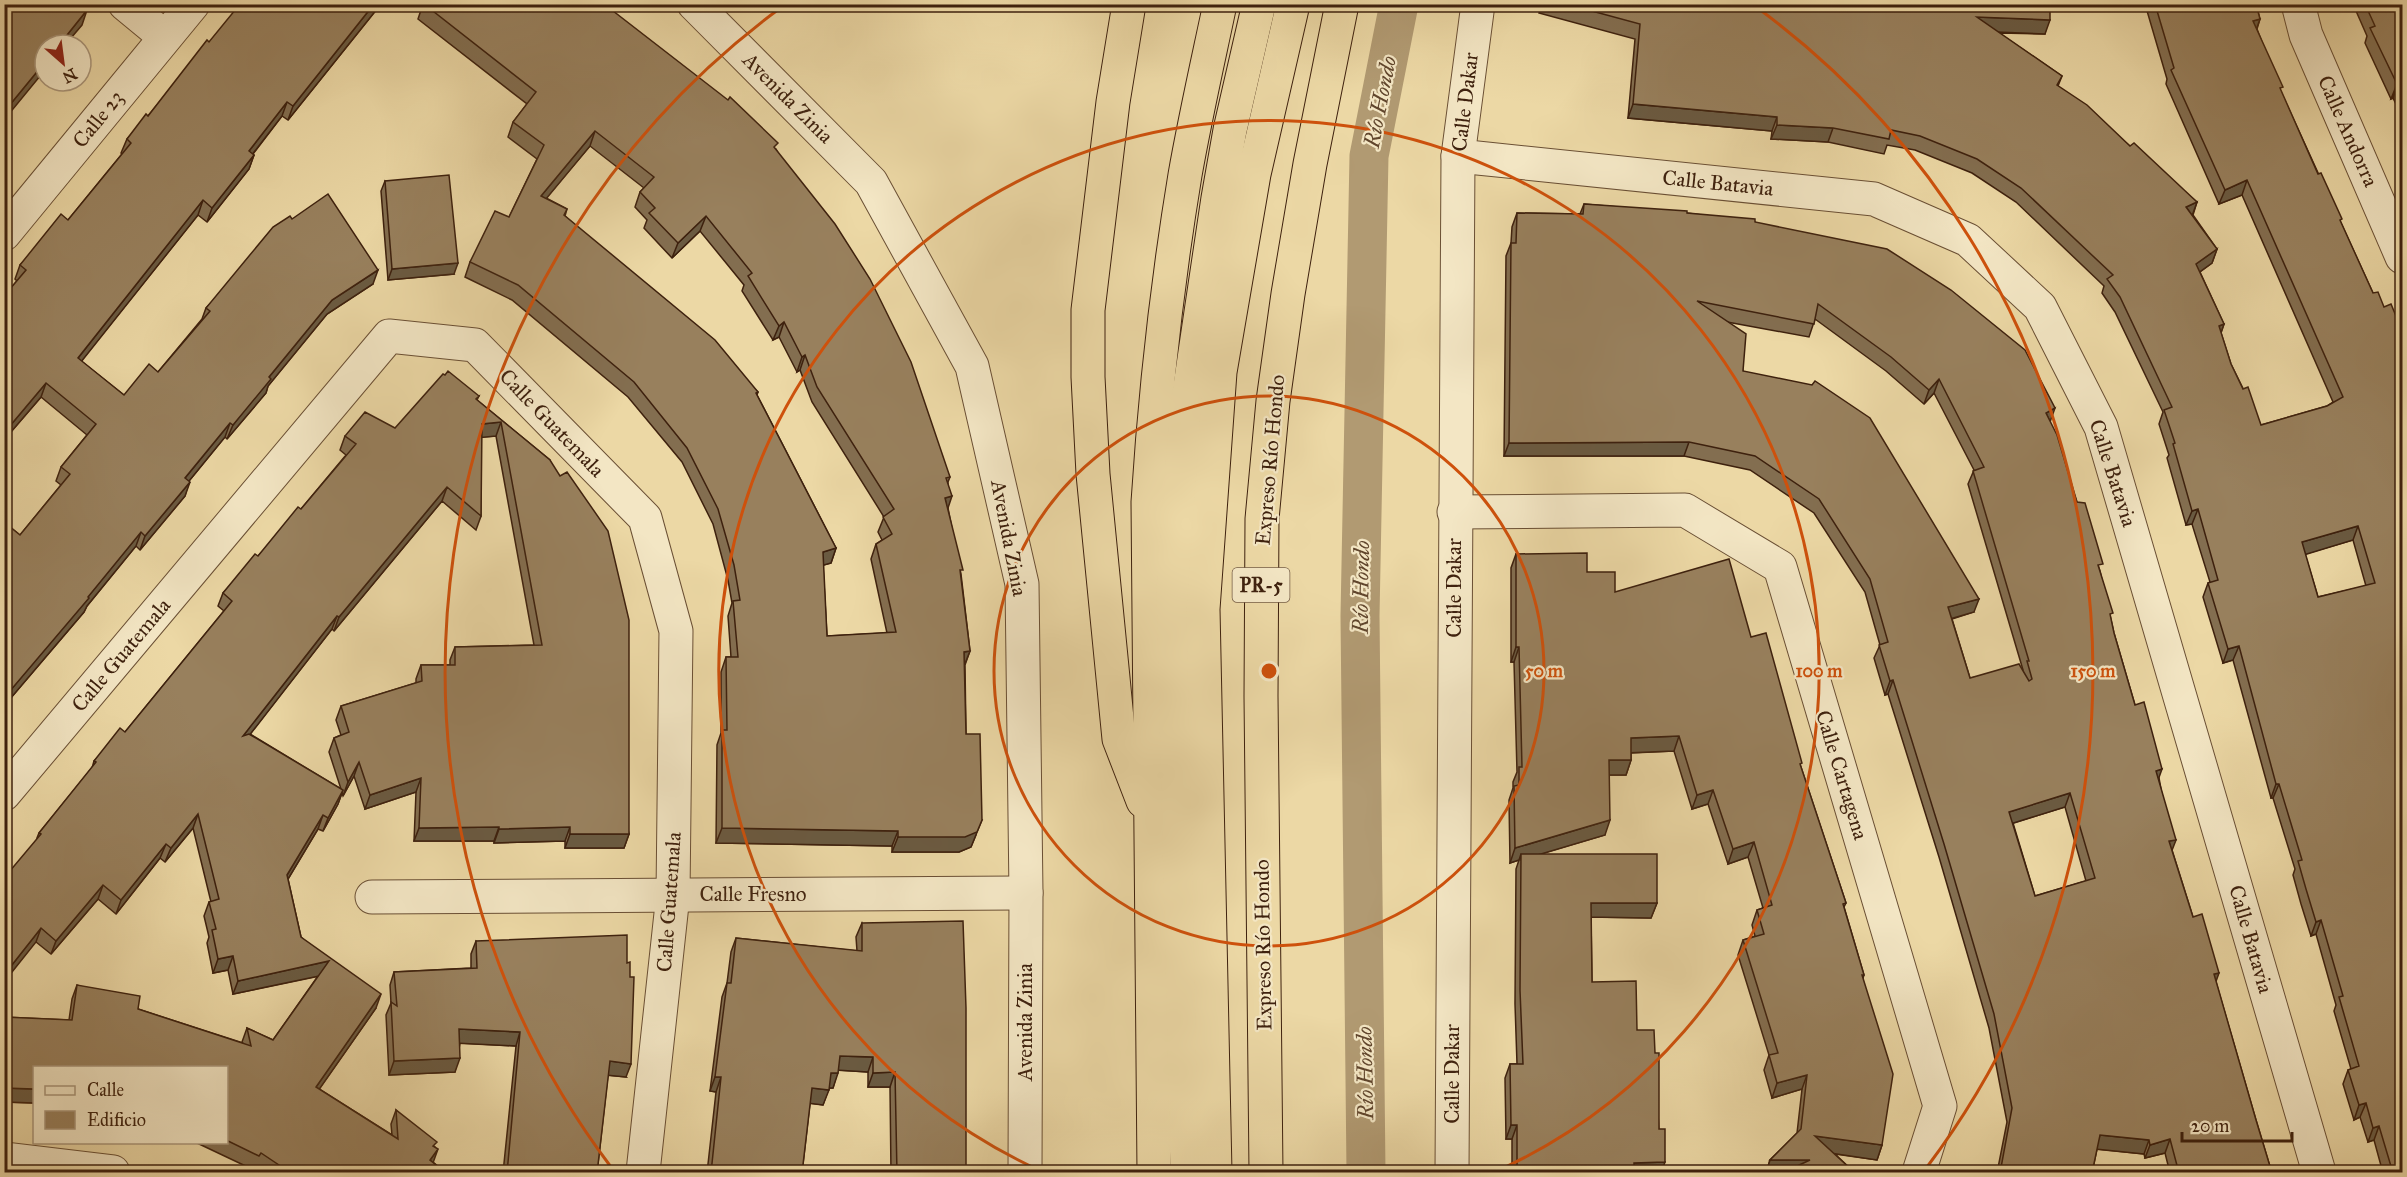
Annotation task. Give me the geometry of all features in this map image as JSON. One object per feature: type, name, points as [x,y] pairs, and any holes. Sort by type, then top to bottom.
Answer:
[{"type":"highway","points":[[1129,4],[1113,102],[1088,310],[1088,377],[1093,474],[1119,739],[1150,820]]},
{"type":"highway","points":[[1154,1173],[1148,502],[1155,396],[1166,300],[1185,174],[1220,4]]},
{"type":"highway","points":[[1187,1173],[1173,588],[1186,413],[1224,164],[1259,4]]},
{"type":"highway","points":[[1215,1173],[1203,609],[1220,372],[1254,174],[1293,4]]},
{"type":"highway","name":"Expreso Río Hondo","points":[[1266,1173],[1261,696],[1262,519],[1273,401],[1288,294],[1310,164],[1342,4]]},
{"type":"street","points":[[125,4],[165,37]]},
{"type":"street","name":"Calle 23","points":[[4,234],[193,4]]},
{"type":"street","name":"Calle Dakar","points":[[1452,1173],[1454,512],[1458,156],[1478,4]]},
{"type":"street","name":"Calle Andorra","points":[[2298,4],[2306,35],[2403,257]]},
{"type":"street","name":"Avenida Zinia","points":[[699,6],[871,182],[972,366],[1022,584],[1026,893],[1024,1173]]},
{"type":"street","name":"Calle Batavia","points":[[1458,156],[1874,199],[1968,240],[2040,307],[2102,427],[2319,1173]]},
{"type":"street","name":"Calle Guatemala","points":[[4,794],[389,336],[475,345],[645,518],[676,631],[673,895],[644,1173]]},
{"type":"street","name":"Calle Cartagena","points":[[1454,512],[1685,510],[1780,567],[1940,1106],[1919,1173]]},
{"type":"street","name":"Calle Fresno","points":[[372,897],[1026,893]]},
{"type":"street","points":[[4,1159],[113,1173]]},
{"type":"building","points":[[4,4],[80,4],[87,10],[69,33],[33,33],[33,77],[4,112]]},
{"type":"building","points":[[240,4],[374,4],[293,106],[287,102],[249,151],[254,155],[212,208],[203,200],[78,358],[124,395],[149,364],[158,372],[210,311],[206,308],[273,227],[290,216],[292,219],[328,194],[378,270],[332,300],[269,377],[271,379],[233,425],[230,423],[185,478],[190,482],[145,536],[141,532],[89,598],[4,698],[4,522],[20,535],[70,474],[61,467],[96,424],[46,383],[4,433],[4,296],[26,270],[20,265],[61,214],[68,220],[131,143],[127,139],[146,114],[148,116],[207,40],[209,42]]},
{"type":"building","points":[[424,4],[604,4],[728,100],[730,97],[778,143],[774,147],[835,224],[870,279],[911,362],[950,477],[946,478],[952,496],[945,498],[963,570],[960,570],[970,651],[964,652],[966,734],[980,734],[982,820],[977,832],[965,837],[898,837],[898,831],[722,828],[722,730],[727,730],[726,657],[738,657],[733,601],[740,600],[734,565],[718,509],[687,448],[634,382],[518,285],[470,262],[495,211],[509,217],[544,145],[513,122],[536,92]],"holes":[[[595,131],[654,177],[640,192],[655,208],[649,213],[678,243],[706,216],[752,273],[748,276],[779,326],[784,322],[802,357],[805,355],[817,387],[894,509],[883,517],[892,534],[876,544],[896,632],[827,636],[823,552],[836,548],[756,393],[758,392],[715,340],[564,215],[567,209],[541,196]]]},
{"type":"building","points":[[1566,4],[2050,4],[2050,20],[1977,17],[2062,76],[2057,85],[2087,105],[2130,146],[2134,143],[2197,202],[2186,207],[2217,249],[2196,264],[2224,324],[2219,326],[2231,364],[2243,389],[2248,387],[2261,425],[2327,406],[2343,397],[2247,180],[2225,190],[2171,70],[2174,68],[2155,4],[2256,4],[2260,19],[2253,21],[2283,87],[2280,88],[2318,174],[2321,173],[2373,293],[2378,292],[2384,307],[2391,304],[2403,333],[2403,350],[2399,351],[2403,362],[2403,1173],[2393,1173],[2379,1126],[2373,1128],[2366,1103],[2359,1105],[2348,1070],[2359,1066],[2339,997],[2343,996],[2321,920],[2316,922],[2306,889],[2298,861],[2302,860],[2279,784],[2276,784],[2239,646],[2228,649],[2208,583],[2218,580],[2198,509],[2192,511],[2173,444],[2175,443],[2164,410],[2172,407],[2120,297],[2107,279],[2113,275],[2021,188],[1977,159],[1920,136],[1891,130],[1889,139],[1833,128],[1777,125],[1777,117],[1633,104],[1640,24]],"holes":[[[2358,526],[2375,583],[2318,597],[2302,542]]]},
{"type":"building","points":[[2365,4],[2403,4],[2403,93],[2370,28],[2375,26]]},
{"type":"building","points":[[449,175],[458,263],[392,269],[385,181]]},
{"type":"building","points":[[1584,204],[1687,211],[1687,213],[1755,219],[1755,222],[1887,249],[1951,290],[2025,350],[2055,408],[2046,413],[2057,435],[2077,502],[2085,503],[2103,564],[2098,565],[2113,613],[2110,614],[2114,633],[2135,705],[2144,702],[2162,769],[2156,771],[2176,840],[2169,841],[2193,917],[2202,914],[2219,973],[2214,974],[2272,1173],[2179,1173],[2170,1139],[2150,1145],[2149,1140],[2100,1135],[2092,1173],[2000,1173],[2012,1108],[1994,1014],[1893,680],[1890,681],[1879,645],[1888,642],[1870,579],[1819,499],[1755,456],[1689,442],[1509,443],[1511,243],[1516,243],[1517,213],[1583,214]],"holes":[[[1697,301],[1814,324],[1818,304],[1891,357],[1929,390],[1939,379],[1984,467],[1973,471],[2029,661],[2027,661],[2032,679],[2029,681],[2019,664],[1970,678],[1948,607],[1979,599],[1870,418],[1815,381],[1812,385],[1743,371],[1746,334]],[[2070,793],[2095,878],[2035,896],[2009,812]]]},
{"type":"building","points":[[448,371],[479,396],[476,399],[550,460],[560,476],[567,472],[608,531],[629,620],[629,834],[570,834],[570,827],[419,828],[421,778],[370,795],[359,762],[348,782],[334,738],[349,732],[341,706],[422,681],[421,665],[455,665],[455,647],[542,645],[501,422],[482,424],[481,516],[447,487],[339,617],[337,616],[243,736],[249,734],[343,790],[328,818],[323,815],[287,875],[301,937],[381,994],[316,1087],[398,1139],[396,1110],[437,1142],[433,1146],[438,1149],[430,1160],[446,1173],[291,1173],[261,1153],[259,1156],[228,1141],[228,1066],[33,1066],[33,1089],[4,1088],[4,1017],[72,1020],[77,985],[140,996],[138,1009],[251,1046],[247,1028],[273,1040],[329,961],[238,981],[233,956],[218,959],[212,930],[216,929],[209,902],[219,899],[198,814],[171,848],[166,844],[121,900],[103,885],[56,941],[41,928],[4,975],[4,878],[41,834],[39,833],[120,728],[125,732],[232,601],[223,593],[255,554],[258,556],[298,507],[301,509],[356,444],[345,436],[365,412],[395,428],[443,374],[445,375]]},
{"type":"building","points":[[1587,553],[1587,572],[1615,572],[1615,592],[1729,559],[1751,637],[1766,633],[1802,763],[1800,764],[1846,903],[1843,904],[1864,975],[1862,975],[1893,1074],[1882,1145],[1815,1136],[1855,1173],[1782,1173],[1810,1160],[1770,1160],[1801,1129],[1807,1075],[1777,1083],[1769,1055],[1778,1053],[1743,940],[1764,934],[1757,910],[1772,905],[1754,842],[1733,849],[1713,790],[1697,795],[1679,736],[1631,738],[1631,760],[1609,760],[1610,820],[1515,848],[1514,786],[1519,785],[1519,767],[1522,767],[1519,647],[1516,647],[1516,554]]},
{"type":"building","points":[[1521,854],[1657,854],[1657,903],[1591,903],[1592,982],[1636,981],[1637,1030],[1654,1030],[1655,1053],[1659,1053],[1659,1129],[1665,1129],[1665,1162],[1634,1163],[1634,1173],[1517,1173],[1517,1125],[1511,1125],[1510,1064],[1523,1064],[1520,990]]},
{"type":"building","points":[[963,921],[966,1008],[966,1173],[897,1173],[895,1072],[873,1073],[873,1057],[840,1056],[838,1073],[831,1073],[829,1090],[812,1088],[802,1173],[711,1173],[721,1077],[715,1077],[727,983],[731,983],[736,938],[862,951],[862,923]]},
{"type":"building","points":[[627,935],[627,963],[630,962],[630,977],[634,977],[631,1064],[610,1061],[597,1173],[507,1173],[520,1032],[459,1029],[460,1058],[394,1061],[391,1002],[397,1006],[394,972],[477,968],[476,941]]},
{"type":"waterway","name":"Río Hondo","points":[[1366,1172],[1360,616],[1369,156],[1399,4]]}]
